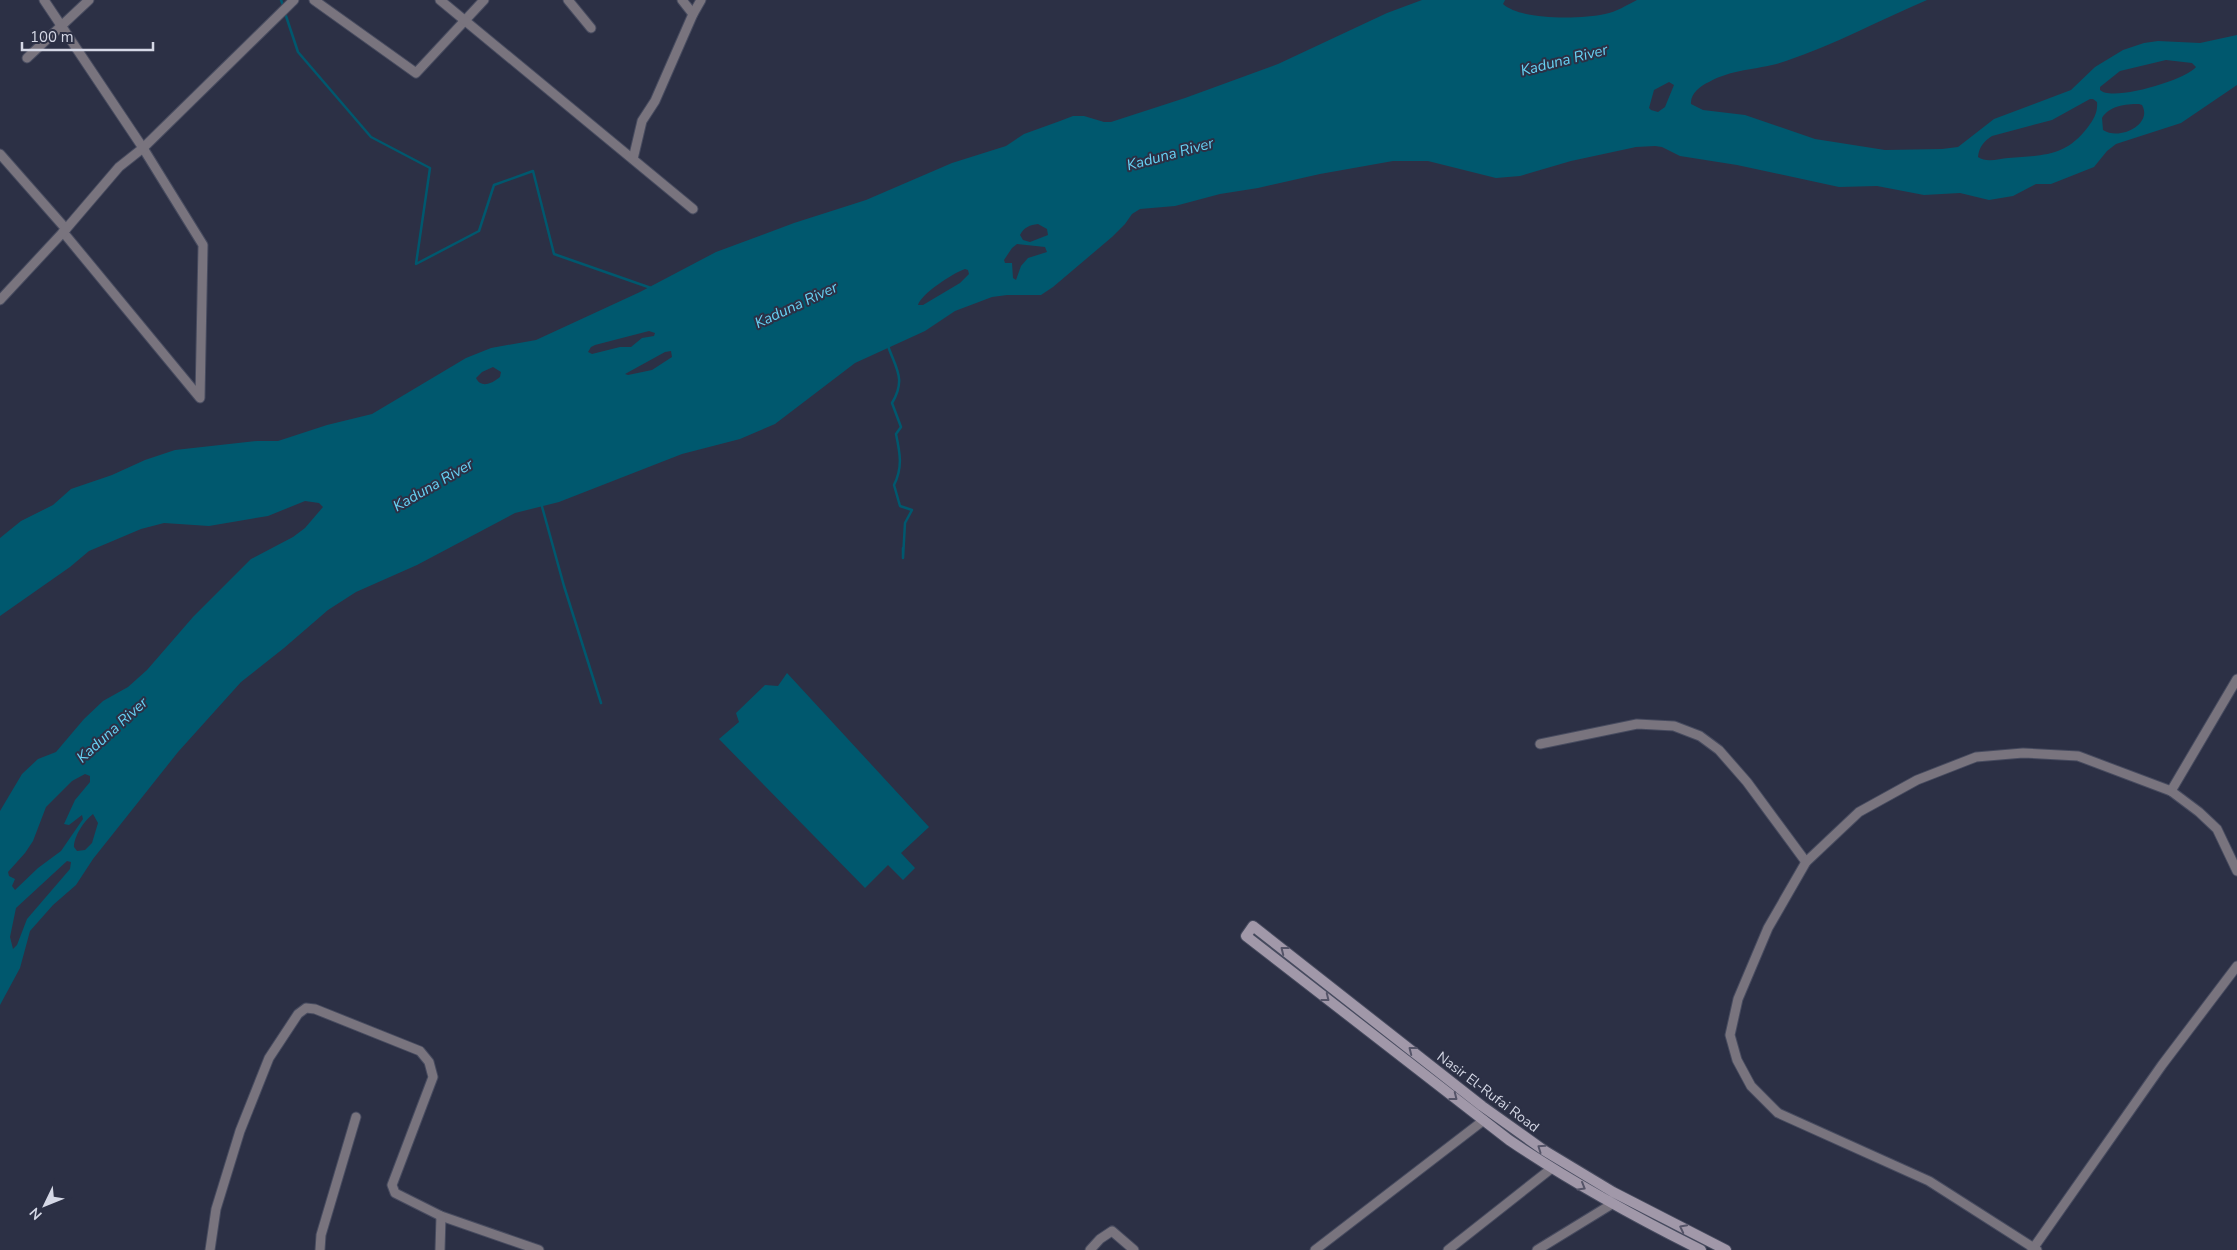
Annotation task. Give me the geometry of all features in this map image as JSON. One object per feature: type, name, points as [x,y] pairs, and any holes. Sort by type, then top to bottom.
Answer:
[{"type":"main road","points":[[1253,926],[1246,936],[1373,1027]]},
{"type":"main road","name":"Nasir El-Rufai Road","points":[[1373,1027],[1484,1120],[1552,1168],[1612,1204],[1701,1250]]},
{"type":"main road","name":"Nasir El-Rufai Road","points":[[1373,1027],[1545,1151],[1621,1196],[1726,1250]]},
{"type":"street","points":[[0,154],[200,398],[203,245],[143,148],[44,0]]},
{"type":"street","points":[[27,58],[47,41],[60,25],[89,0]]},
{"type":"street","points":[[0,300],[64,231],[118,167],[143,148],[274,22],[294,0]]},
{"type":"street","points":[[314,0],[416,73],[484,0]]},
{"type":"street","points":[[440,0],[693,209]]},
{"type":"street","points":[[568,0],[591,28]]},
{"type":"street","points":[[682,0],[693,14]]},
{"type":"street","points":[[634,159],[642,121],[655,101],[701,0]]},
{"type":"street","points":[[2171,792],[2237,680]]},
{"type":"street","points":[[1540,744],[1637,724],[1674,726],[1700,736],[1719,750],[1747,782],[1806,862]]},
{"type":"street","points":[[2237,871],[2217,828],[2171,792],[2078,756],[2023,753],[1976,757],[1917,780],[1859,812],[1806,862],[1768,928],[1738,1000],[1730,1036],[1737,1060],[1751,1086],[1778,1113],[1928,1182],[2034,1249],[2162,1065],[2237,966]]},
{"type":"street","points":[[210,1250],[216,1209],[240,1131],[269,1058],[298,1014],[306,1008],[315,1009],[420,1051],[429,1062],[433,1077],[392,1185],[395,1193],[441,1216],[523,1247],[538,1250]]},
{"type":"street","points":[[320,1250],[321,1235],[356,1117]]},
{"type":"street","points":[[1314,1250],[1484,1120]]},
{"type":"street","points":[[1448,1250],[1552,1168]]},
{"type":"street","points":[[1537,1250],[1612,1204]]},
{"type":"street","points":[[440,1250],[441,1216]]},
{"type":"street","points":[[1090,1250],[1100,1239],[1112,1231],[1134,1250]]},
{"type":"water","name":"Kaduna River","points":[[1422,0],[1505,0],[1503,4],[1512,10],[1538,16],[1568,18],[1609,13],[1637,0],[1927,0],[1804,55],[1776,64],[1718,77],[1699,88],[1691,100],[1691,104],[1703,110],[1745,115],[1815,139],[1885,150],[1958,147],[1994,119],[2071,90],[2095,67],[2123,50],[2144,43],[2158,41],[2200,43],[2237,35],[2237,85],[2181,123],[2116,144],[2107,151],[2094,167],[2051,184],[2036,184],[2013,196],[1989,200],[1960,193],[1924,195],[1877,186],[1839,187],[1737,165],[1680,156],[1662,147],[1655,146],[1636,147],[1571,161],[1520,176],[1496,178],[1428,161],[1393,161],[1220,194],[1175,206],[1140,209],[1132,214],[1112,237],[1041,295],[992,297],[955,311],[925,331],[855,363],[775,424],[740,439],[682,454],[559,502],[515,513],[417,565],[356,592],[328,610],[241,682],[178,752],[93,859],[76,885],[53,905],[30,931],[20,968],[0,1005],[0,811],[22,774],[38,759],[56,752],[84,719],[103,701],[128,687],[147,670],[193,617],[251,559],[293,537],[305,528],[323,507],[319,503],[305,501],[268,516],[209,526],[164,523],[141,529],[89,551],[70,567],[0,616],[0,538],[21,521],[53,505],[71,489],[175,450],[257,441],[278,441],[327,425],[372,414],[466,358],[491,348],[536,340],[640,292],[716,252],[794,223],[866,200],[952,163],[1006,146],[1024,134],[1073,116],[1084,116],[1104,122],[1111,122],[1185,98],[1278,64],[1387,13]],"holes":[[[2166,60],[2192,63],[2196,67],[2178,78],[2149,88],[2119,93],[2107,93],[2100,90],[2100,87],[2120,71]],[[1669,82],[1674,85],[1665,107],[1658,112],[1649,108],[1654,90]],[[2090,99],[2097,102],[2095,115],[2088,127],[2071,144],[2053,153],[1993,160],[1981,159],[1978,157],[1979,150],[1989,138],[2052,120]],[[2123,105],[2142,105],[2144,112],[2139,124],[2126,132],[2110,133],[2103,130],[2102,118],[2105,114],[2113,108]],[[1038,224],[1047,229],[1048,235],[1030,242],[1023,240],[1020,235],[1025,228]],[[1017,244],[1045,247],[1047,252],[1028,258],[1021,266],[1016,280],[1013,278],[1012,263],[1005,263],[1004,260]],[[965,269],[968,270],[969,274],[960,283],[923,305],[918,305],[925,295],[953,275]],[[649,331],[655,333],[654,336],[642,338],[631,347],[620,347],[592,354],[588,352],[595,345]],[[671,351],[672,357],[652,370],[625,374],[665,352]],[[493,367],[501,372],[500,377],[487,384],[481,383],[476,378],[482,372]],[[85,774],[90,776],[90,782],[75,800],[64,824],[69,825],[82,815],[83,819],[61,851],[38,868],[15,890],[12,886],[15,879],[9,876],[8,872],[33,841],[46,807],[72,781]],[[93,814],[98,823],[92,843],[85,850],[77,851],[74,843],[83,825]],[[67,861],[71,862],[70,869],[27,919],[17,945],[13,949],[10,937],[16,908]]]},
{"type":"water","points":[[787,673],[929,827],[901,853],[915,868],[903,880],[888,865],[865,888],[719,739],[739,722],[736,713],[765,685],[778,686]]},
{"type":"waterway","points":[[281,0],[284,8]]},
{"type":"waterway","points":[[285,13],[298,52],[371,137],[430,168],[416,264],[479,231],[494,185],[533,171],[554,254],[651,288]]},
{"type":"waterway","points":[[887,343],[899,380],[899,387],[892,403],[901,427],[896,434],[900,466],[894,485],[900,506],[912,510],[905,523],[903,558],[903,548]]},
{"type":"waterway","points":[[541,503],[564,586],[601,703]]}]
